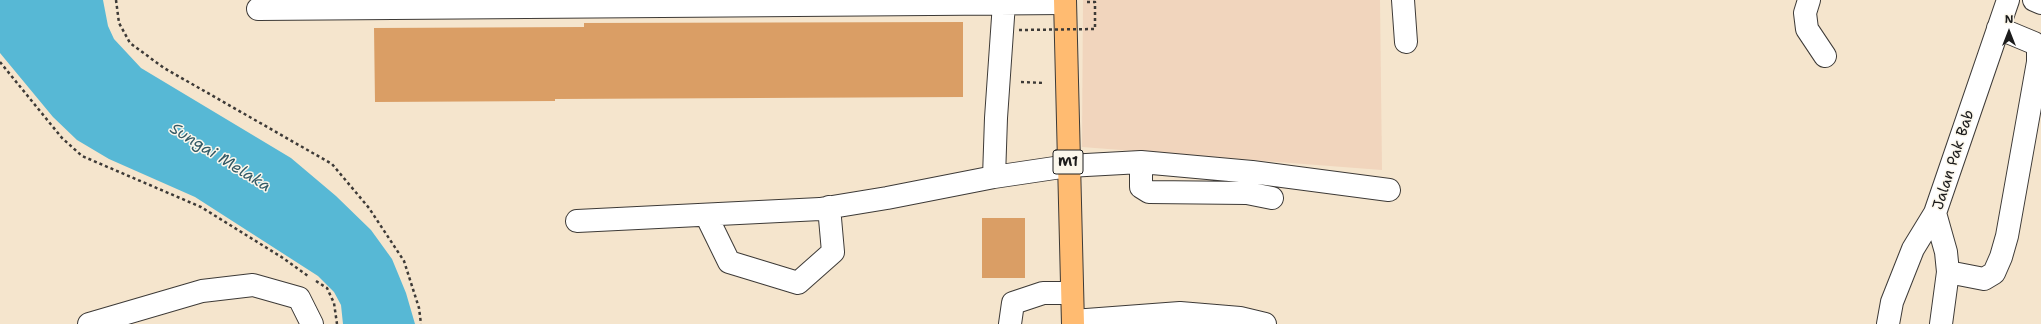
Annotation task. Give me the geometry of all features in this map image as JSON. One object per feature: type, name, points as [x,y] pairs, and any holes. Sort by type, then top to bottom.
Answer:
[{"type":"main road","name":"M1","points":[[1065,1],[1073,322]]},
{"type":"street","points":[[1403,0],[1406,42]]},
{"type":"street","points":[[1809,0],[1805,12],[1806,29],[1825,56]]},
{"type":"street","name":"Jalan Pak Bab","points":[[1941,324],[1948,272],[1946,252],[1935,214],[2008,0]]},
{"type":"street","points":[[2034,0],[2041,3]]},
{"type":"street","points":[[258,9],[1004,4],[1065,1]]},
{"type":"street","points":[[994,177],[996,118],[1004,4]]},
{"type":"street","points":[[1948,272],[1984,279],[1994,273],[2001,257],[2007,236],[2038,62],[2038,50],[2034,43],[1998,28]]},
{"type":"street","points":[[1141,162],[1141,188],[1149,192],[1247,193],[1272,198]]},
{"type":"street","points":[[577,221],[829,207],[994,177],[1068,166],[1141,162],[1252,172],[1389,190]]},
{"type":"street","points":[[706,215],[728,262],[798,283],[833,252],[829,207]]},
{"type":"street","points":[[1888,324],[1892,302],[1913,249],[1935,214]]},
{"type":"street","points":[[89,324],[202,291],[253,286],[299,298],[312,324]]},
{"type":"street","points":[[1010,324],[1013,303],[1043,293],[1072,293]]},
{"type":"street","points":[[1073,322],[1180,313],[1240,318],[1265,324]]},
{"type":"path","points":[[116,0],[119,23],[130,43],[164,68],[332,164],[369,208],[404,261],[419,308],[421,324]]},
{"type":"path","points":[[1020,38],[1020,30],[1095,30]]},
{"type":"path","points":[[0,62],[62,138],[82,156],[201,207],[309,276]]},
{"type":"path","points":[[1021,76],[1021,83],[1067,83]]},
{"type":"path","points":[[315,280],[327,288],[334,303],[338,324]]},
{"type":"shaded area","points":[[1083,0],[1380,0],[1382,170],[1082,147]]},
{"type":"water","name":"Sungai Melaka","points":[[0,0],[103,0],[108,26],[114,39],[141,68],[291,158],[336,196],[371,230],[392,259],[406,293],[415,324],[343,324],[341,305],[334,292],[318,276],[195,197],[109,159],[77,140],[53,117],[0,53]]},
{"type":"building","points":[[963,22],[963,97],[555,99],[555,101],[375,102],[374,28],[584,27],[584,23]]},
{"type":"building","points":[[982,218],[1025,218],[1025,278],[982,278]]}]
